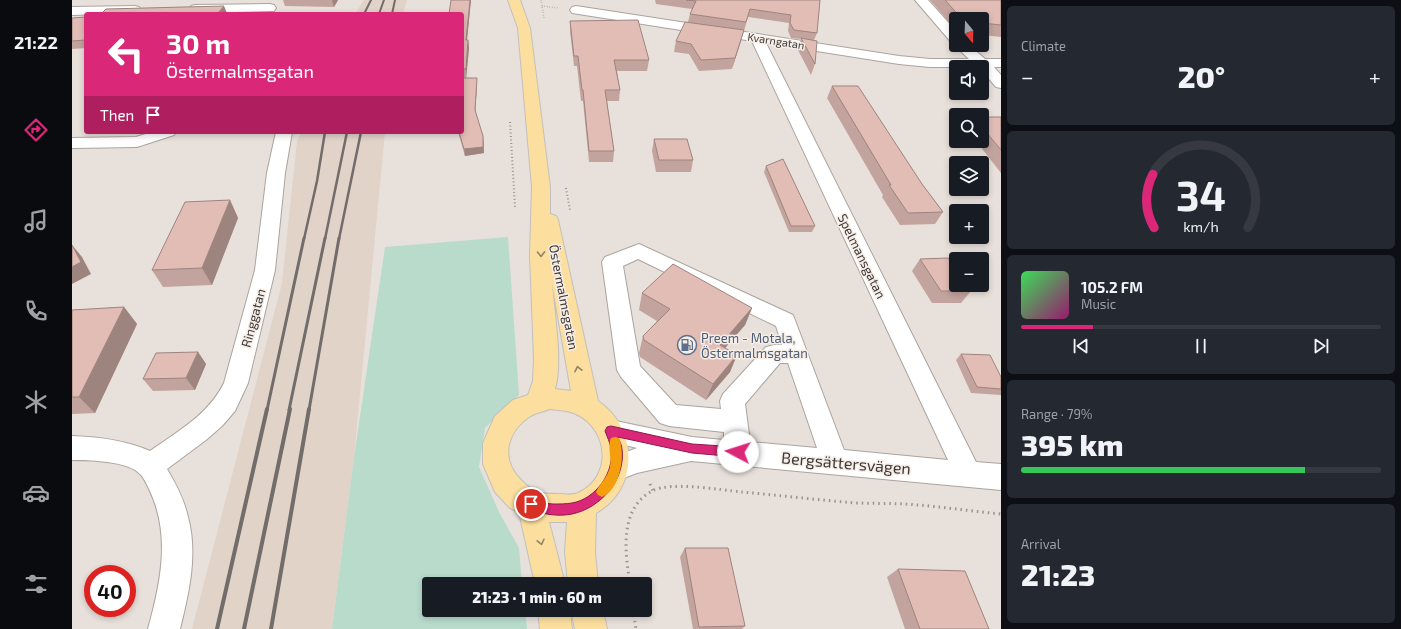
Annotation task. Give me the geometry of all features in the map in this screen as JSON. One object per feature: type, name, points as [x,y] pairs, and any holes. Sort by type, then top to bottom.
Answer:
[{"type":"main road","name":"Östermalmsgatan","points":[[514,0],[524,28]]},
{"type":"main road","name":"Östermalmsgatan","points":[[526,0],[524,28],[541,187],[540,256],[546,359],[545,381],[539,401]]},
{"type":"main road","name":"Östermalmsgatan","points":[[541,187],[557,254],[586,407]]},
{"type":"main road","points":[[564,400],[586,407],[600,417],[611,431],[617,449],[616,469],[609,484],[597,496],[582,505],[572,508],[541,508],[512,493],[505,485],[496,466],[495,446],[497,437],[507,421],[521,408],[539,401],[564,400]]},
{"type":"main road","points":[[531,504],[548,577]]},
{"type":"main road","points":[[582,505],[580,552],[582,577]]},
{"type":"main road","points":[[555,617],[556,629]]},
{"type":"main road","points":[[588,617],[591,629]]},
{"type":"street","points":[[922,0],[949,31]]},
{"type":"street","points":[[183,9],[270,7]]},
{"type":"street","points":[[72,11],[143,10]]},
{"type":"street","name":"Kvarngatan","points":[[576,10],[899,60],[949,63]]},
{"type":"street","name":"Spelmansgatan","points":[[757,38],[968,474]]},
{"type":"street","points":[[968,52],[977,60]]},
{"type":"street","name":"Kvarngatan","points":[[989,64],[1001,63]]},
{"type":"street","points":[[989,72],[1001,84]]},
{"type":"street","points":[[72,144],[137,142],[162,134]]},
{"type":"street","name":"Ringgatan","points":[[150,466],[197,432],[213,418],[226,404],[236,383],[265,270],[276,173],[284,134]]},
{"type":"street","points":[[736,422],[669,415],[628,370],[612,262],[639,251],[785,321],[795,354],[835,463]]},
{"type":"street","points":[[738,452],[736,422],[732,401],[774,354],[795,354]]},
{"type":"street","name":"Bergsättersvägen","points":[[611,431],[692,449],[1001,477]]},
{"type":"street","points":[[72,448],[95,448],[133,457],[150,466],[165,489],[174,515],[178,538],[177,569],[164,629]]},
{"type":"street","name":"Bergsättersvägen","points":[[616,469],[645,459],[692,449]]},
{"type":"path","points":[[541,0],[544,22]]},
{"type":"path","points":[[566,184],[571,214]]},
{"type":"path","points":[[645,459],[648,477],[653,491]]},
{"type":"path","points":[[629,577],[626,537],[629,521],[636,504],[653,491],[671,486],[847,502],[905,504],[1001,514]]},
{"type":"path","points":[[634,617],[636,629]]},
{"type":"shaded area","points":[[364,0],[407,0],[404,12],[356,12]]},
{"type":"shaded area","points":[[300,134],[385,134],[354,457],[332,629],[192,629],[282,283],[297,141]]},
{"type":"green space","points":[[508,237],[519,395],[485,428],[479,467],[499,512],[519,548],[521,577],[422,577],[422,617],[526,617],[527,629],[332,629],[354,457],[385,247]]},
{"type":"building","points":[[451,0],[470,0],[466,40],[468,40],[466,69],[464,69],[464,12],[449,12]]},
{"type":"building","points":[[686,0],[820,0],[817,33],[794,30],[790,23],[791,15],[750,9],[746,22],[690,14],[696,1]]},
{"type":"building","points":[[945,0],[1001,0],[1001,25],[989,24],[989,12],[956,12]]},
{"type":"building","points":[[224,6],[219,12],[103,12],[106,9]]},
{"type":"building","points":[[84,17],[84,40],[72,41],[72,18]]},
{"type":"building","points":[[638,20],[649,60],[614,60],[620,90],[605,90],[614,151],[589,151],[583,90],[578,56],[574,56],[570,21]]},
{"type":"building","points":[[685,22],[744,30],[735,58],[701,60],[691,44],[676,41]]},
{"type":"building","points":[[801,38],[817,41],[815,64]]},
{"type":"building","points":[[464,78],[477,78],[475,110],[483,136],[483,147],[464,149],[460,134],[464,134]]},
{"type":"building","points":[[832,86],[858,86],[922,184],[943,212],[908,213],[889,185],[891,185]]},
{"type":"building","points":[[989,117],[1001,117],[1001,150],[989,135]]},
{"type":"building","points":[[654,139],[687,139],[693,160],[659,160]]},
{"type":"building","points":[[783,159],[815,226],[791,226],[766,166]]},
{"type":"building","points":[[230,200],[202,268],[152,270],[185,202]]},
{"type":"building","points":[[72,245],[81,262],[72,267]]},
{"type":"building","points":[[948,258],[949,291],[941,291],[920,259]]},
{"type":"building","points":[[673,264],[752,308],[720,345],[737,355],[713,384],[644,340],[643,336],[670,309],[642,293]]},
{"type":"building","points":[[124,307],[79,397],[72,397],[72,310]]},
{"type":"building","points":[[198,352],[186,378],[143,379],[156,353]]},
{"type":"building","points":[[961,354],[990,355],[1001,377],[1001,389],[977,387]]},
{"type":"building","points":[[685,548],[728,548],[745,626],[699,627]]},
{"type":"building","points":[[898,569],[965,571],[989,629],[920,629]]},
{"type":"railway","points":[[365,12],[371,0]]},
{"type":"railway","points":[[380,12],[384,0]]},
{"type":"railway","points":[[392,12],[395,0]]},
{"type":"railway","points":[[304,239],[317,181],[325,134]]},
{"type":"railway","points":[[325,239],[347,134]]},
{"type":"railway","points":[[339,239],[361,134]]},
{"type":"railway","points":[[267,410],[304,238]]},
{"type":"railway","points":[[289,410],[325,238]]},
{"type":"railway","points":[[309,410],[339,238]]},
{"type":"railway","points":[[217,629],[267,409]]},
{"type":"railway","points":[[244,629],[290,409]]},
{"type":"railway","points":[[271,629],[309,409]]},
{"type":"slow traffic","points":[[602,492],[609,484],[616,469],[617,449],[615,442]]},
{"type":"place","name":"Preem - Motala, Östermalmsgatan","points":[[687,345]]},
{"type":"route","points":[[531,504],[541,508],[551,509],[572,508],[582,505],[597,496],[609,484],[616,469],[617,449],[615,439],[611,431],[642,436],[692,449],[738,452]]}]
